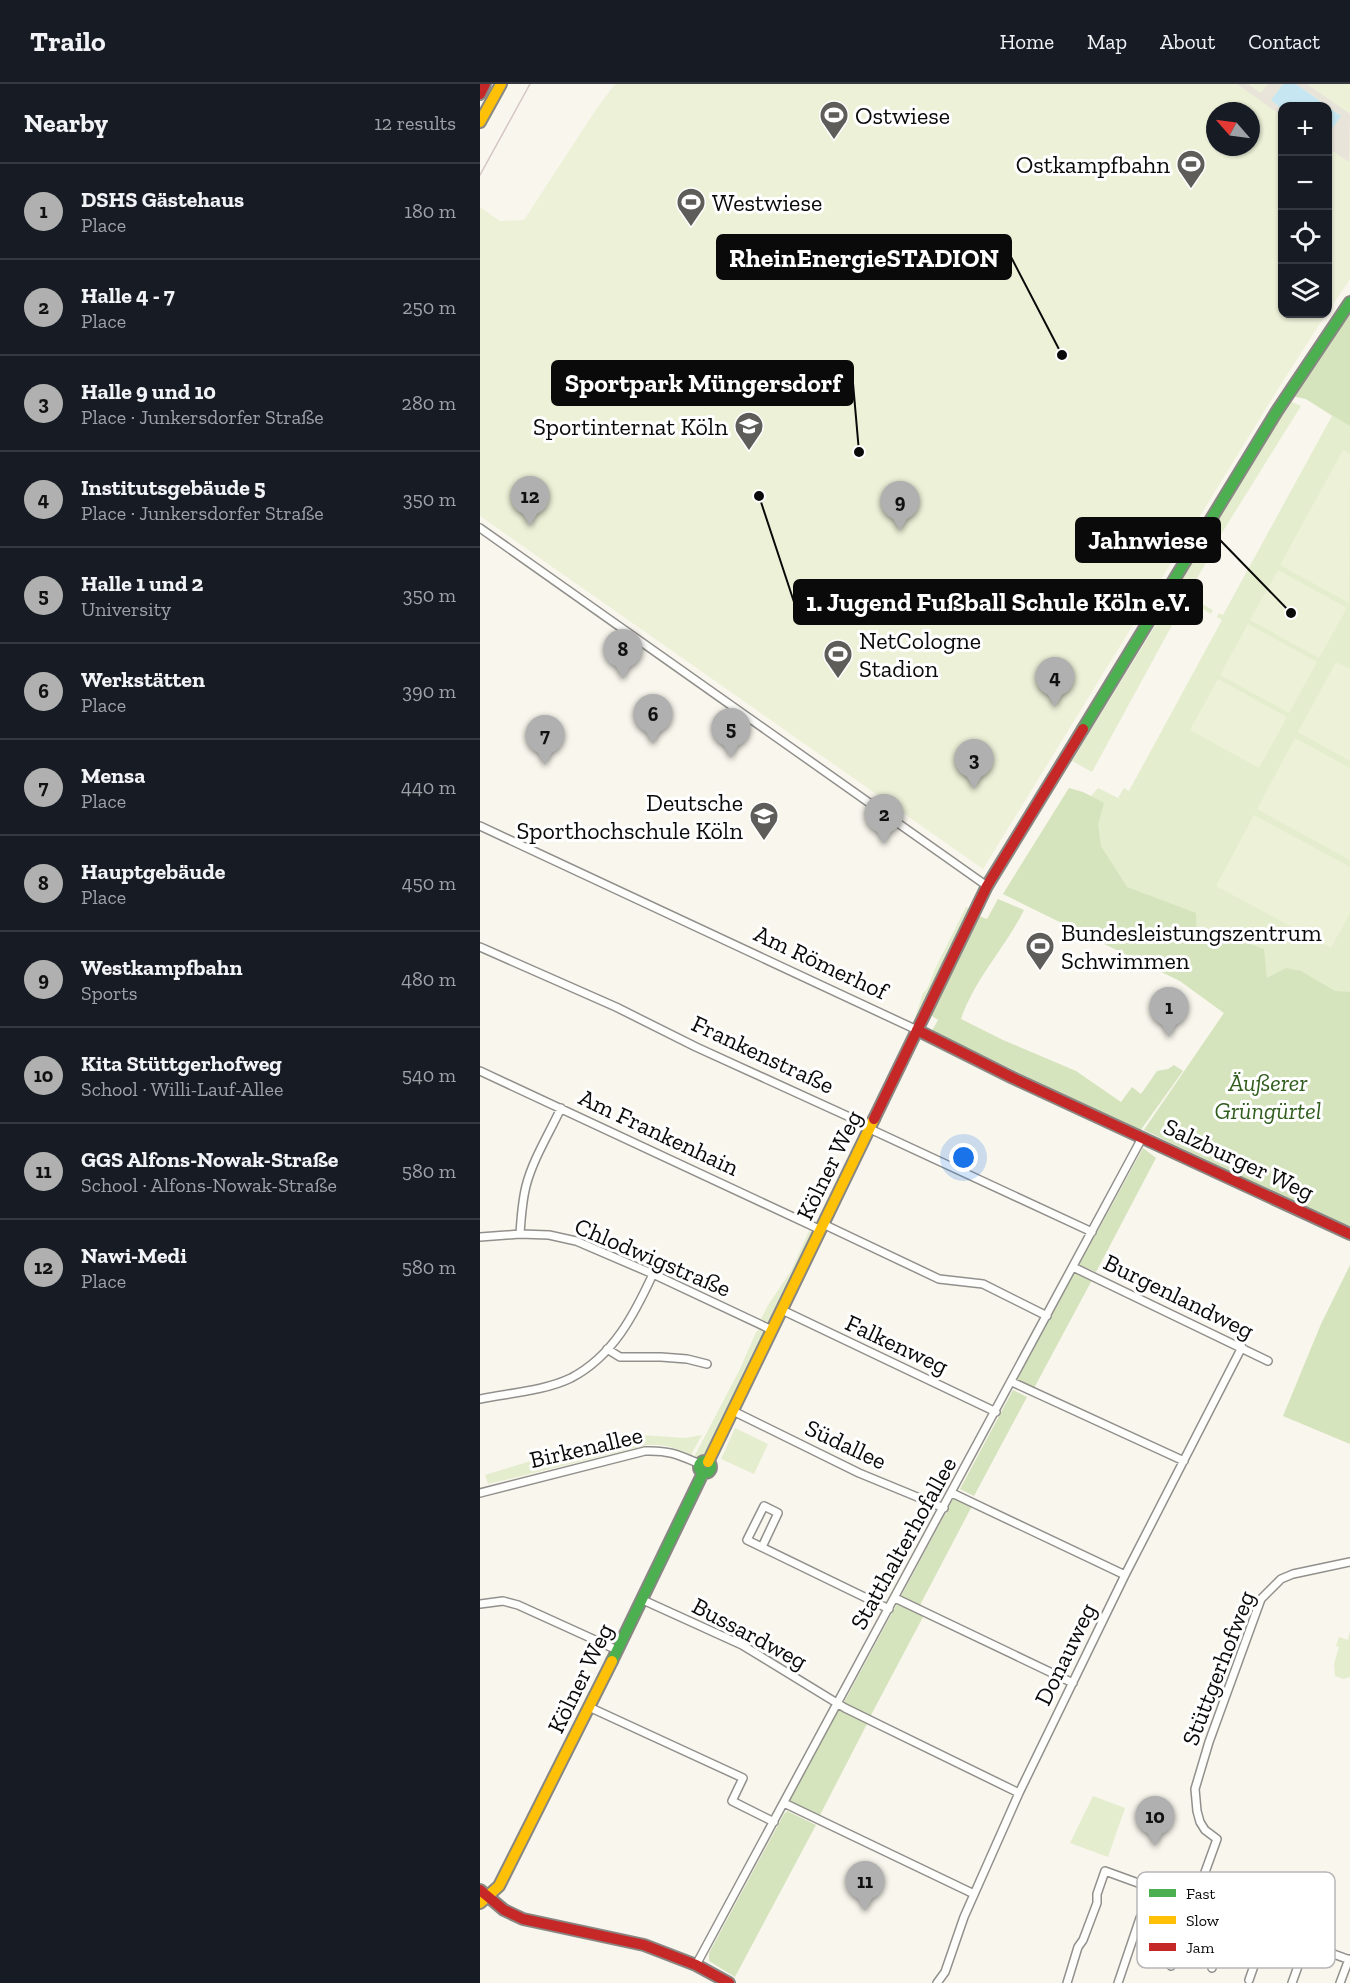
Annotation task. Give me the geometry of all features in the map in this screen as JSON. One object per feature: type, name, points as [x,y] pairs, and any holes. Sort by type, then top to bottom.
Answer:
[{"type":"street","points":[[480,94],[485,84]]},
{"type":"street","points":[[480,122],[501,84]]},
{"type":"street","name":"Kölner Weg","points":[[483,1897],[499,1886],[503,1879],[643,1600],[704,1466],[733,1411],[987,886],[1276,411],[1350,302]]},
{"type":"street","points":[[480,528],[987,886]]},
{"type":"street","name":"Am Römerhof","points":[[480,826],[1142,1138]]},
{"type":"street","name":"Frankenstraße","points":[[480,947],[616,1006],[707,1052],[1092,1232]]},
{"type":"street","name":"Am Frankenhain","points":[[480,1071],[939,1279],[983,1284],[1047,1316]]},
{"type":"street","points":[[520,1234],[526,1185],[561,1108]]},
{"type":"street","name":"Statthalterhofallee","points":[[696,1965],[896,1598],[1142,1138]]},
{"type":"street","name":"Salzburger Weg","points":[[1142,1138],[1350,1234]]},
{"type":"street","name":"Chlodwigstraße","points":[[480,1237],[520,1234],[549,1235],[576,1241],[772,1330]]},
{"type":"street","name":"Burgenlandweg","points":[[1073,1267],[1268,1361]]},
{"type":"street","points":[[480,1399],[547,1386],[570,1378],[592,1364],[628,1325],[653,1274]]},
{"type":"street","name":"Falkenweg","points":[[782,1310],[996,1412]]},
{"type":"street","name":"Donauweg","points":[[937,1983],[945,1972],[964,1917],[1019,1793],[1125,1575],[1242,1347]]},
{"type":"street","points":[[608,1349],[620,1357],[687,1359],[707,1364]]},
{"type":"street","points":[[1012,1382],[1184,1461]]},
{"type":"street","name":"Südallee","points":[[733,1411],[859,1473],[944,1508]]},
{"type":"street","name":"Birkenallee","points":[[480,1490],[645,1451],[671,1452],[704,1466]]},
{"type":"street","points":[[952,1493],[1125,1575]]},
{"type":"street","points":[[762,1547],[778,1513],[764,1506],[747,1540],[889,1609]]},
{"type":"street","name":"Stüttgerhofweg","points":[[1205,1872],[1216,1839],[1205,1830],[1200,1822],[1195,1789],[1209,1742],[1261,1599],[1281,1579],[1293,1574],[1350,1562]]},
{"type":"street","points":[[896,1598],[1073,1683]]},
{"type":"street","name":"Bussardweg","points":[[643,1600],[742,1645],[838,1704],[1019,1793]]},
{"type":"street","points":[[480,1604],[503,1601],[518,1605],[617,1650]]},
{"type":"street","points":[[589,1707],[743,1778],[732,1801],[774,1822]]},
{"type":"street","points":[[784,1803],[974,1894]]},
{"type":"street","points":[[1067,1983],[1078,1947],[1083,1940],[1097,1903],[1097,1894],[1105,1871],[1137,1882]]},
{"type":"street","points":[[483,1897],[524,1920],[644,1945],[696,1965],[729,1983]]},
{"type":"street","points":[[1118,1983],[1137,1927]]},
{"type":"street","points":[[1340,1983],[1349,1960]]},
{"type":"street","points":[[1249,1980],[1253,1968]]},
{"type":"street","points":[[1292,1983],[1297,1968]]},
{"type":"green space","points":[[615,84],[1350,84],[1350,279],[1332,306],[1332,102],[1278,102],[1278,318],[1323,318],[983,869],[480,516],[480,207],[500,221],[524,220]]},
{"type":"green space","points":[[1350,313],[1350,1229],[1144,1130],[1224,1013],[1180,981],[1003,894],[1069,788],[1091,796],[1098,788],[1118,798],[1124,788],[1129,791],[1222,620],[1217,617],[1219,613],[1223,615],[1332,416],[1295,392]]},
{"type":"green space","points":[[1350,313],[1350,426],[1306,399],[1292,396]]},
{"type":"green space","points":[[1290,401],[1301,406],[1210,552],[1212,553],[1188,593],[1189,597],[1213,610],[1211,614],[1182,596],[1176,588]]},
{"type":"green space","points":[[1343,450],[1350,454],[1349,603],[1280,565]]},
{"type":"green space","points":[[1278,570],[1347,608],[1319,658],[1250,620]]},
{"type":"green space","points":[[1171,600],[1183,605],[1092,772],[1072,761]]},
{"type":"green space","points":[[1248,624],[1317,662],[1289,713],[1220,675]]},
{"type":"green space","points":[[1336,662],[1350,669],[1350,761],[1298,732]]},
{"type":"green space","points":[[1218,679],[1287,717],[1259,768],[1190,730]]},
{"type":"green space","points":[[1295,738],[1350,768],[1350,860],[1257,809]]},
{"type":"green space","name":"Äußerer Grüngürtel","points":[[1069,788],[1083,792],[1104,803],[1098,825],[1101,846],[1127,887],[1196,913],[1197,940],[1218,933],[1264,949],[1267,978],[1286,968],[1301,971],[1335,991],[1350,992],[1350,1229],[1144,1130],[1224,1013],[1180,981],[1003,894]]},
{"type":"green space","points":[[1254,815],[1350,867],[1350,913],[1331,948],[1216,886]]},
{"type":"green space","points":[[998,899],[1024,910],[974,990],[961,1019],[1003,1040],[1076,1071],[1121,1102],[1132,1087],[1141,1094],[1157,1071],[1174,1065],[1183,1071],[1140,1131],[932,1031],[938,1020],[929,1014],[979,916],[987,919]]},
{"type":"green space","points":[[966,907],[970,909],[915,1026],[913,1024],[923,993]]},
{"type":"green space","points":[[1143,1148],[1156,1158],[1096,1272],[1079,1265]]},
{"type":"green space","points":[[809,1231],[814,1233],[770,1324],[761,1319],[791,1271]]},
{"type":"green space","points":[[1350,1265],[1350,1444],[1283,1416],[1321,1324]]},
{"type":"green space","points":[[1075,1271],[1092,1280],[1033,1390],[1016,1382]]},
{"type":"green space","points":[[760,1329],[765,1331],[706,1457],[694,1457],[740,1369],[756,1332]]},
{"type":"green space","points":[[1013,1390],[1027,1397],[974,1496],[960,1489]]},
{"type":"green space","points":[[735,1428],[768,1444],[754,1474],[721,1459]]},
{"type":"green space","points":[[641,1435],[685,1438],[702,1435],[691,1455],[670,1447],[648,1445],[488,1484],[485,1475],[557,1453]]},
{"type":"green space","points":[[954,1497],[972,1506],[919,1607],[900,1598]]},
{"type":"green space","points":[[898,1602],[924,1615],[870,1717],[843,1704]]},
{"type":"green space","points":[[1350,1631],[1350,1677],[1343,1679],[1335,1676],[1334,1664],[1339,1647],[1336,1646],[1339,1637],[1348,1640]]},
{"type":"green space","points":[[840,1707],[868,1722],[819,1817],[788,1802]]},
{"type":"green space","points":[[1093,1796],[1125,1808],[1108,1857],[1070,1843]]},
{"type":"green space","points":[[787,1811],[816,1825],[735,1977],[709,1961],[709,1953]]},
{"type":"shaded area","points":[[1237,84],[1248,84],[1261,93],[1268,84],[1283,84],[1271,100],[1278,106],[1278,113]]},
{"type":"shaded area","points":[[1296,84],[1307,84],[1350,114],[1349,162],[1332,151],[1332,128],[1340,115],[1332,109],[1332,102],[1322,102]]},
{"type":"water","points":[[1283,84],[1296,84],[1321,102],[1278,102],[1278,106],[1271,100]]},
{"type":"water","points":[[1332,110],[1341,116],[1332,128]]},
{"type":"tram line","points":[[480,175],[530,84]]},
{"type":"traffic: fast","points":[[1083,729],[1277,411],[1350,302]]},
{"type":"traffic: fast","points":[[707,1461],[710,1462],[711,1467],[710,1472],[703,1473],[700,1472],[699,1465],[700,1462],[707,1461]]},
{"type":"traffic: fast","points":[[612,1661],[703,1473]]},
{"type":"traffic: slow","points":[[480,122],[501,84]]},
{"type":"traffic: slow","points":[[708,1462],[874,1119]]},
{"type":"traffic: slow","points":[[480,1903],[499,1886],[612,1661]]},
{"type":"traffic: jam","points":[[480,94],[485,84]]},
{"type":"traffic: jam","points":[[874,1119],[987,886],[1083,729]]},
{"type":"traffic: jam","points":[[917,1030],[1013,1078],[1350,1234]]},
{"type":"traffic: jam","points":[[480,1890],[504,1910],[523,1919],[644,1945],[696,1965],[729,1983]]},
{"type":"place","name":"Ostwiese","points":[[834,140]]},
{"type":"place","name":"Ostkampfbahn","points":[[1191,190]]},
{"type":"place","name":"Westwiese","points":[[691,228]]},
{"type":"place","name":"RheinEnergieSTADION","points":[[1062,355]]},
{"type":"place","name":"Sportinternat Köln","points":[[749,452]]},
{"type":"place","name":"Sportpark Müngersdorf","points":[[859,452]]},
{"type":"place","name":"1. Jugend Fußball Schule Köln e.V.","points":[[759,496]]},
{"type":"place","name":"Nawi-Medi","points":[[530,526]]},
{"type":"place","name":"Westkampfbahn","points":[[900,531]]},
{"type":"place","name":"Jahnwiese","points":[[1291,613]]},
{"type":"place","name":"Hauptgebäude","points":[[623,679]]},
{"type":"place","name":"NetCologne Stadion","points":[[838,680]]},
{"type":"place","name":"Institutsgebäude 5","points":[[1055,707]]},
{"type":"place","name":"Werkstätten","points":[[653,744]]},
{"type":"place","name":"Halle 1 und 2","points":[[731,758]]},
{"type":"place","name":"Mensa","points":[[545,765]]},
{"type":"place","name":"Halle 9 und 10","points":[[974,789]]},
{"type":"place","name":"Deutsche Sporthochschule Köln","points":[[764,842]]},
{"type":"place","name":"Halle 4 - 7","points":[[884,844]]},
{"type":"place","name":"Bundesleistungszentrum Schwimmen","points":[[1040,972]]},
{"type":"place","name":"DSHS Gästehaus","points":[[1169,1037]]},
{"type":"place","name":"Kita Stüttgerhofweg","points":[[1155,1846]]},
{"type":"place","name":"GGS Alfons-Nowak-Straße","points":[[865,1911]]}]
